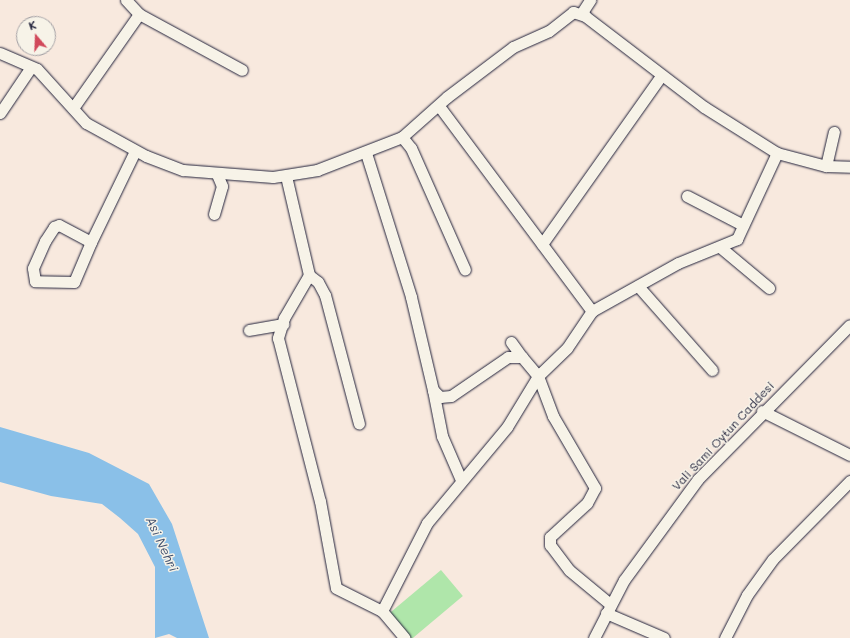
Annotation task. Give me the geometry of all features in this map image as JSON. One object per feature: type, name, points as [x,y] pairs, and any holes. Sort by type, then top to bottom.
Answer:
[{"type":"street","points":[[126,0],[139,14],[242,70]]},
{"type":"street","points":[[581,14],[590,0]]},
{"type":"street","points":[[0,53],[31,67],[73,108],[86,123],[135,151],[183,170],[217,174],[286,176],[317,170],[366,154],[402,137],[513,47],[549,31],[573,12],[581,14],[661,76],[777,153],[826,166],[850,167]]},
{"type":"street","points":[[73,108],[139,14]]},
{"type":"street","points":[[0,113],[31,67]]},
{"type":"street","points":[[542,244],[661,76]]},
{"type":"street","points":[[439,106],[592,311]]},
{"type":"street","points":[[826,166],[834,132]]},
{"type":"street","points":[[402,137],[411,148],[465,270]]},
{"type":"street","points":[[92,242],[59,226],[54,227],[33,268],[35,281],[74,282],[135,151]]},
{"type":"street","points":[[382,611],[427,523],[461,480],[507,427],[538,376],[567,348],[592,311],[678,263],[737,239],[777,153]]},
{"type":"street","points":[[366,154],[419,327],[442,436],[461,480]]},
{"type":"street","points":[[214,214],[222,186],[217,174]]},
{"type":"street","points":[[286,176],[310,275],[318,282],[324,295],[359,424]]},
{"type":"street","points":[[687,196],[743,225]]},
{"type":"street","points":[[720,247],[769,288]]},
{"type":"street","points":[[310,275],[283,324],[278,338],[283,365],[320,501],[336,588],[382,611],[405,638]]},
{"type":"street","points":[[638,286],[712,370]]},
{"type":"street","points":[[249,330],[283,324]]},
{"type":"street","name":"Vali Sami Oytun Caddesi","points":[[594,638],[608,608],[675,508],[762,411],[850,326]]},
{"type":"street","points":[[511,342],[538,376],[553,416],[595,488],[587,503],[550,537],[550,545],[569,570],[608,608],[664,638]]},
{"type":"street","points":[[433,390],[440,397],[451,396],[480,370],[508,357],[522,357]]},
{"type":"street","points":[[762,411],[850,455]]},
{"type":"street","points":[[725,638],[747,595],[773,559],[850,481]]},
{"type":"green space","points":[[441,570],[463,596],[413,638],[411,638],[390,613]]},
{"type":"water","name":"Asi Nehri","points":[[0,427],[89,453],[149,484],[172,524],[209,638],[177,638],[169,634],[155,638],[155,567],[138,534],[102,504],[51,496],[0,482]]}]
